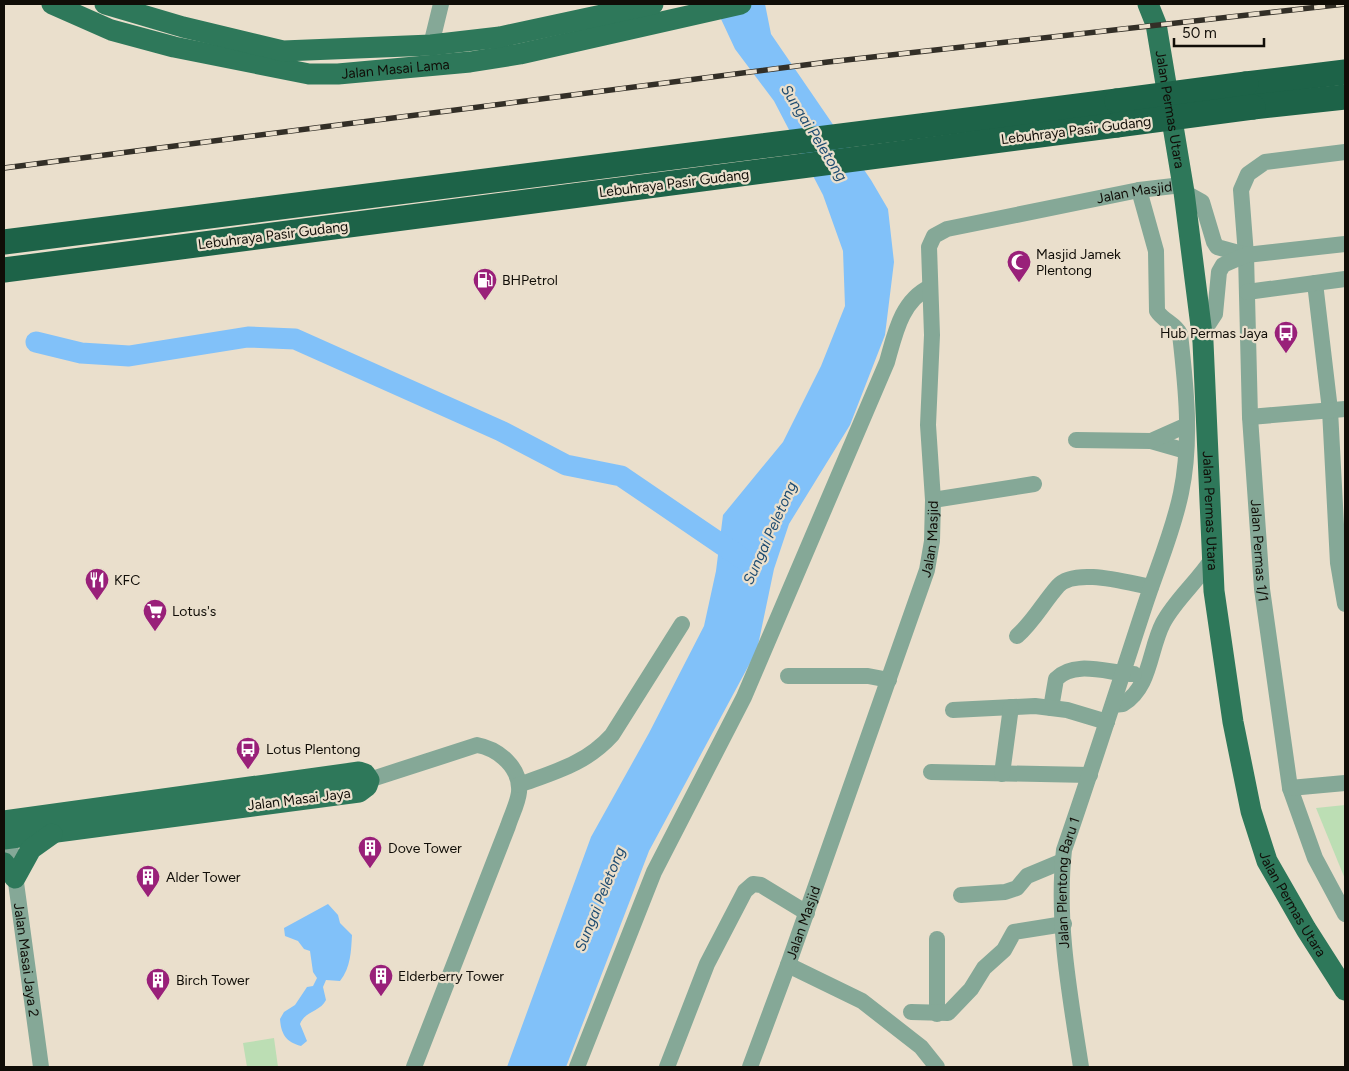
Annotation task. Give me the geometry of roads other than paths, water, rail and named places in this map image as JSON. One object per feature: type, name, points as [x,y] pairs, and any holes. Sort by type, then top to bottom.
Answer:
[{"type":"highway","name":"Lebuhraya Pasir Gudang","points":[[4,242],[1345,72]]},
{"type":"highway","name":"Lebuhraya Pasir Gudang","points":[[4,270],[1345,97]]},
{"type":"main road","name":"Jalan Masai Lama","points":[[52,4],[111,30],[174,47],[233,60],[318,74],[375,72],[520,54],[741,4]]},
{"type":"main road","name":"Jalan Masai Lama","points":[[105,4],[183,27],[283,51],[430,45],[500,37],[653,4]]},
{"type":"main road","name":"Jalan Permas Utara","points":[[1149,5],[1156,24],[1183,188],[1202,334],[1214,591],[1233,722],[1251,811],[1267,861],[1306,929],[1345,990]]},
{"type":"main road","name":"Jalan Masai Jaya","points":[[9,843],[54,833],[359,792],[366,786],[368,780],[365,774],[359,772],[9,843]]},
{"type":"main road","points":[[9,843],[31,849],[54,833]]},
{"type":"street","points":[[430,45],[441,4]]},
{"type":"street","name":"Jalan Permas 1/1","points":[[1345,152],[1265,162],[1248,174],[1241,190],[1246,255],[1250,416],[1262,589],[1290,788],[1315,858],[1345,914]]},
{"type":"street","points":[[1183,188],[1202,202],[1217,247],[1246,255]]},
{"type":"street","name":"Jalan Masjid","points":[[750,1067],[807,913],[927,570],[932,541],[933,500],[928,425],[932,335],[929,247],[934,236],[947,229],[1139,190],[1183,188]]},
{"type":"street","name":"Jalan Plentong Baru 1","points":[[1081,1067],[1071,1003],[1060,886],[1064,850],[1173,525],[1182,492],[1186,451],[1187,425],[1180,334],[1178,329],[1166,322],[1157,311],[1156,251],[1139,190]]},
{"type":"street","points":[[1202,334],[1215,314],[1219,272],[1223,265],[1246,255],[1345,244]]},
{"type":"street","points":[[1247,292],[1345,279]]},
{"type":"street","points":[[1315,283],[1338,410],[1338,563],[1345,604]]},
{"type":"street","points":[[577,1067],[654,872],[744,697],[887,362],[901,318],[920,292],[930,287]]},
{"type":"street","points":[[1250,416],[1338,410]]},
{"type":"street","points":[[1151,441],[1187,425]]},
{"type":"street","points":[[1076,440],[1151,441],[1186,451]]},
{"type":"street","points":[[933,500],[1034,484]]},
{"type":"street","points":[[1113,705],[1123,704],[1131,699],[1146,674],[1163,623],[1178,601],[1199,579],[1212,559]]},
{"type":"street","points":[[1017,636],[1032,623],[1060,584],[1071,578],[1086,576],[1151,587]]},
{"type":"street","points":[[1163,623],[1191,600],[1214,591]]},
{"type":"street","points":[[519,785],[583,761],[600,748],[612,736],[682,624]]},
{"type":"street","points":[[1051,708],[1056,680],[1060,675],[1068,672],[1093,669],[1124,674],[1146,674]]},
{"type":"street","points":[[788,676],[868,676],[889,680]]},
{"type":"street","points":[[1002,774],[1011,707]]},
{"type":"street","points":[[953,710],[1011,707],[1051,708],[1107,722]]},
{"type":"street","points":[[368,780],[477,745],[486,747],[502,756],[513,770],[519,785],[519,794],[508,826],[414,1067]]},
{"type":"street","points":[[932,772],[1090,775]]},
{"type":"street","points":[[1290,788],[1345,783]]},
{"type":"street","name":"Jalan Masai Jaya 2","points":[[9,843],[42,1067]]},
{"type":"street","points":[[961,895],[1005,892],[1017,888],[1028,876],[1063,861]]},
{"type":"street","points":[[667,1067],[707,964],[745,891],[753,884],[761,885],[807,913]]},
{"type":"street","points":[[911,1012],[937,1014],[948,1012],[971,990],[984,968],[1004,950],[1014,932],[1064,924]]},
{"type":"street","points":[[937,939],[937,1014]]},
{"type":"street","points":[[788,965],[862,1000],[921,1047],[937,1067]]},
{"type":"water","name":"Sungai Peletong","points":[[714,4],[765,4],[771,34],[871,180],[888,209],[894,262],[885,335],[850,425],[789,524],[774,569],[757,650],[649,851],[566,1067],[507,1067],[591,837],[649,733],[704,626],[716,571],[723,515],[783,442],[821,366],[845,306],[843,251],[823,195],[774,101],[735,49]]},
{"type":"water","points":[[328,904],[338,915],[340,923],[352,935],[350,959],[344,976],[340,981],[326,980],[323,987],[326,1000],[323,1004],[302,1020],[300,1024],[307,1041],[301,1046],[285,1037],[280,1019],[284,1012],[295,1005],[307,987],[313,986],[317,978],[313,972],[310,951],[304,949],[298,941],[285,936],[284,928]]},
{"type":"waterway","name":"Sungai Peletong","points":[[36,342],[81,353],[129,356],[248,337],[295,339],[501,431],[566,465],[621,476],[743,559]]},
{"type":"railway","points":[[4,168],[828,62],[1345,4]]},
{"type":"place","name":"Masjid Jamek Plentong","points":[[1019,283]]},
{"type":"place","name":"BHPetrol","points":[[485,301]]},
{"type":"place","name":"Hub Permas Jaya","points":[[1286,354]]},
{"type":"place","name":"KFC","points":[[97,601]]},
{"type":"place","name":"Lotus's","points":[[155,632]]},
{"type":"place","name":"Lotus Plentong","points":[[248,770]]},
{"type":"place","name":"Dove Tower","points":[[370,869]]},
{"type":"place","name":"Alder Tower","points":[[148,898]]},
{"type":"place","name":"Elderberry Tower","points":[[381,997]]},
{"type":"place","name":"Birch Tower","points":[[158,1001]]}]
